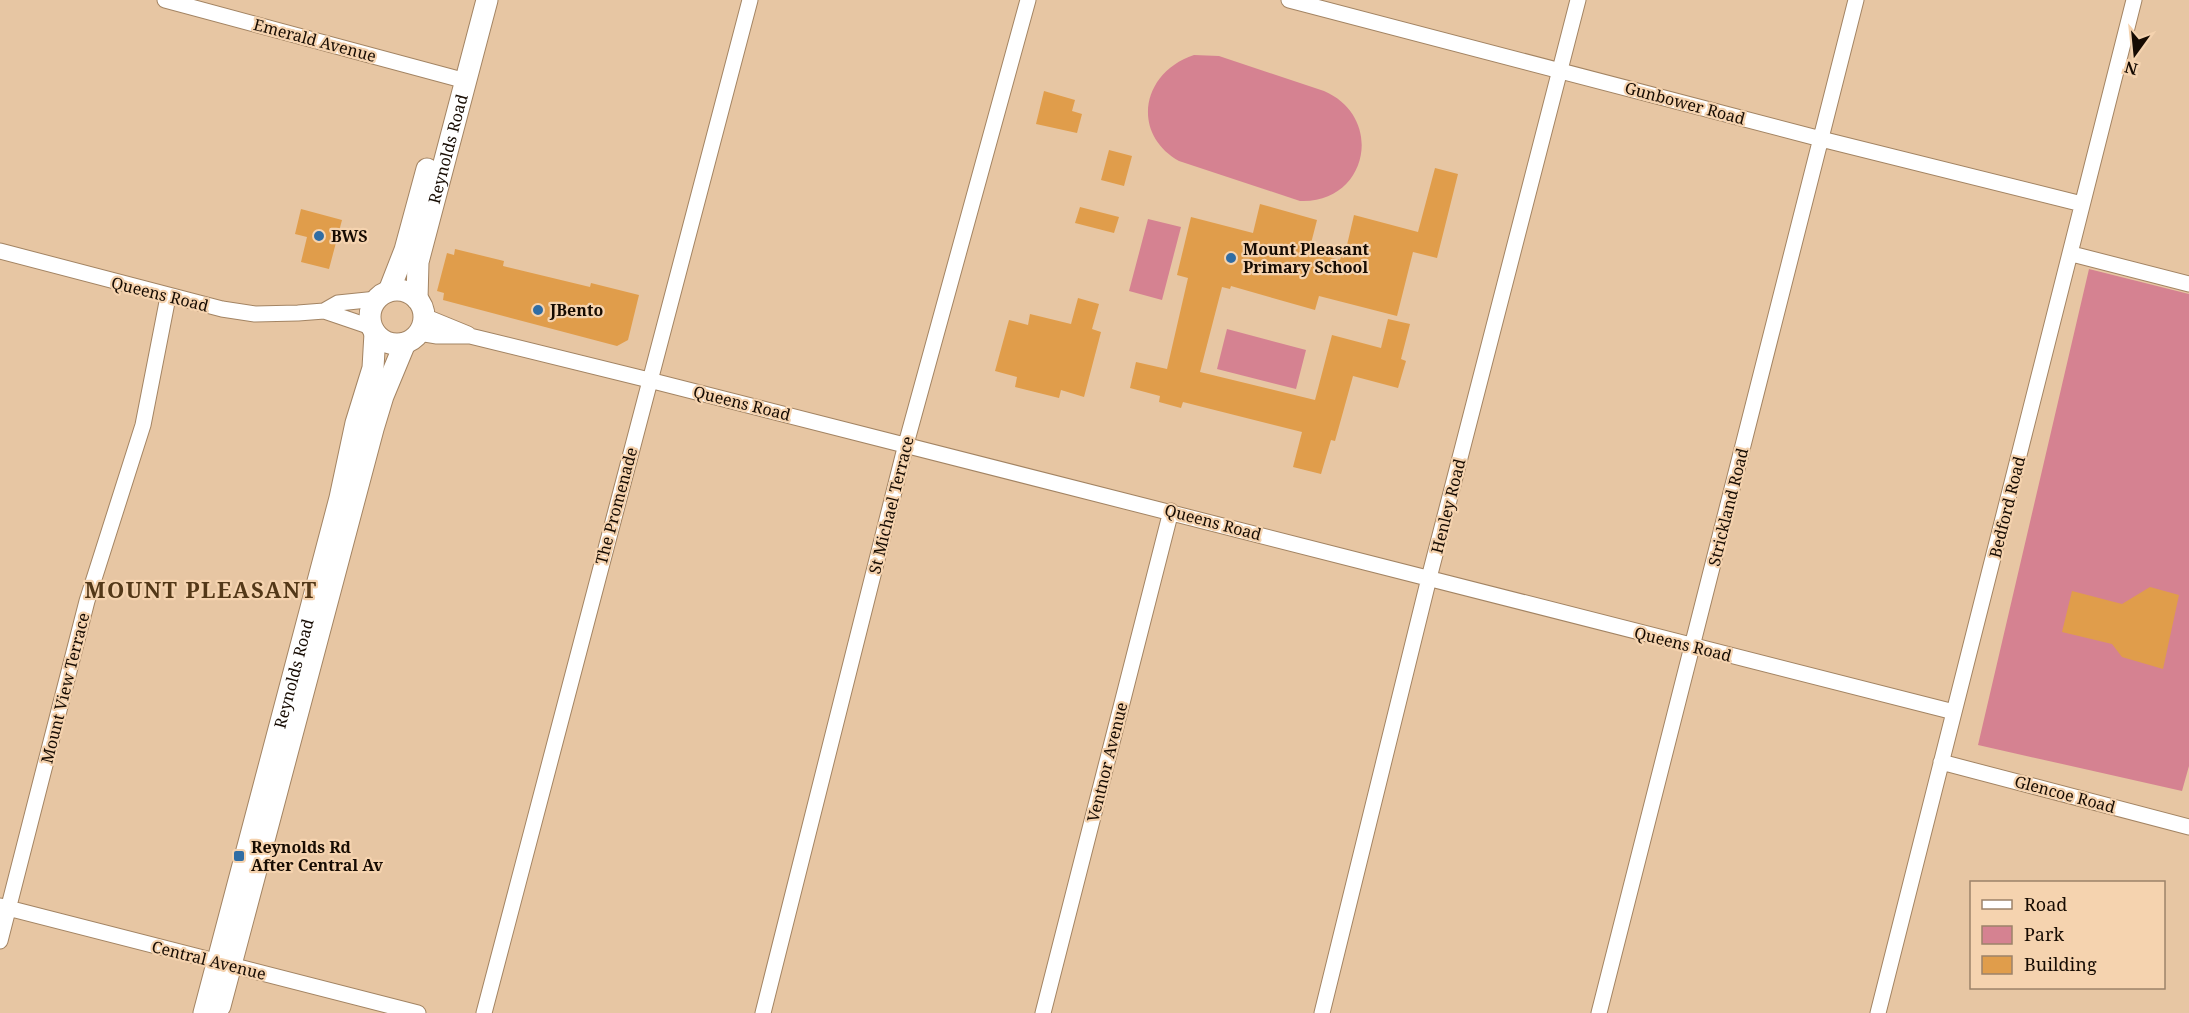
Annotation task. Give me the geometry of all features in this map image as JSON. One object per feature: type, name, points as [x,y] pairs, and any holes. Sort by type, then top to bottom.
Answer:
[{"type":"main road","name":"Reynolds Road","points":[[472,0],[473,25]]},
{"type":"main road","name":"Reynolds Road","points":[[365,426],[383,396],[416,323],[418,262],[473,25],[487,0]]},
{"type":"main road","name":"Reynolds Road","points":[[204,1013],[223,963],[326,582],[365,426],[374,368],[370,312],[383,295],[405,250],[459,79]]},
{"type":"main road","points":[[373,330],[388,343],[416,323],[404,291],[383,295]]},
{"type":"main road","name":"Reynolds Road","points":[[218,1013],[223,963]]},
{"type":"street","name":"Emerald Avenue","points":[[165,0],[459,79]]},
{"type":"street","name":"The Promenade","points":[[484,1013],[750,0]]},
{"type":"street","name":"St Michael Terrace","points":[[764,1013],[906,444],[1028,0]]},
{"type":"street","name":"Henley Road","points":[[1322,1013],[1429,578],[1578,0]]},
{"type":"street","name":"Strickland Road","points":[[1599,1013],[1856,0]]},
{"type":"street","name":"Bedford Road","points":[[1878,1013],[2072,254],[2082,204],[2134,0]]},
{"type":"street","name":"Gunbower Road","points":[[1296,1],[1821,139],[2082,204]]},
{"type":"street","name":"Queens Road","points":[[0,251],[168,297],[222,309],[255,314],[324,311],[373,330]]},
{"type":"street","points":[[2072,254],[2189,284]]},
{"type":"street","name":"Queens Road","points":[[324,311],[338,303],[383,295]]},
{"type":"street","name":"Mount View Terrace","points":[[0,941],[4,907],[87,602],[144,425],[168,297]]},
{"type":"street","name":"Queens Road","points":[[416,323],[437,336],[470,336],[649,380],[1954,712]]},
{"type":"street","name":"Ventnor Avenue","points":[[1043,1013],[1171,511]]},
{"type":"street","name":"Glencoe Road","points":[[1941,762],[2189,827]]},
{"type":"street","name":"Central Avenue","points":[[4,907],[418,1013]]},
{"type":"green space","points":[[1194,55],[1219,56],[1324,91],[1344,104],[1356,120],[1361,138],[1360,157],[1353,175],[1341,189],[1323,198],[1300,201],[1179,161],[1163,149],[1153,135],[1149,120],[1149,104],[1153,89],[1176,63]]},
{"type":"green space","points":[[1148,219],[1181,227],[1162,300],[1129,291]]},
{"type":"green space","points":[[2089,269],[2189,294],[2189,766],[2182,791],[1978,745]]},
{"type":"green space","points":[[1227,329],[1306,350],[1296,389],[1217,369]]},
{"type":"building","points":[[1044,91],[1075,100],[1072,111],[1082,114],[1077,133],[1036,124]]},
{"type":"building","points":[[1109,150],[1132,156],[1124,186],[1101,180]]},
{"type":"building","points":[[1435,168],[1458,174],[1437,258],[1413,252],[1397,316],[1319,296],[1315,310],[1231,286],[1230,289],[1222,287],[1200,372],[1315,400],[1332,335],[1381,348],[1388,319],[1410,324],[1401,359],[1406,361],[1398,388],[1353,376],[1335,441],[1331,440],[1321,474],[1293,467],[1302,432],[1183,402],[1181,408],[1159,402],[1160,396],[1130,388],[1136,362],[1167,369],[1188,278],[1177,275],[1191,217],[1253,233],[1260,204],[1317,220],[1309,251],[1340,260],[1341,257],[1344,258],[1354,215],[1418,232]]},
{"type":"building","points":[[1080,207],[1119,217],[1114,233],[1075,223]]},
{"type":"building","points":[[301,209],[342,220],[329,269],[301,262],[307,237],[295,234]]},
{"type":"building","points":[[455,249],[504,261],[503,266],[590,287],[591,283],[639,295],[628,340],[617,346],[443,300],[444,293],[437,291],[447,253],[454,255]]},
{"type":"building","points":[[1078,298],[1099,304],[1092,329],[1101,332],[1084,397],[1061,390],[1059,398],[1015,387],[1017,377],[995,371],[1009,320],[1028,325],[1030,314],[1071,324]]},
{"type":"building","points":[[2150,587],[2179,595],[2163,669],[2122,657],[2112,644],[2062,632],[2072,591],[2122,604]]},
{"type":"place","name":"BWS","points":[[319,236]]},
{"type":"place","name":"Mount Pleasant Primary School","points":[[1231,258]]},
{"type":"place","name":"JBento","points":[[538,310]]},
{"type":"place","name":"Reynolds Rd After Central Av","points":[[239,856]]},
{"type":"district","name":"MOUNT PLEASANT","points":[[201,589]]}]
